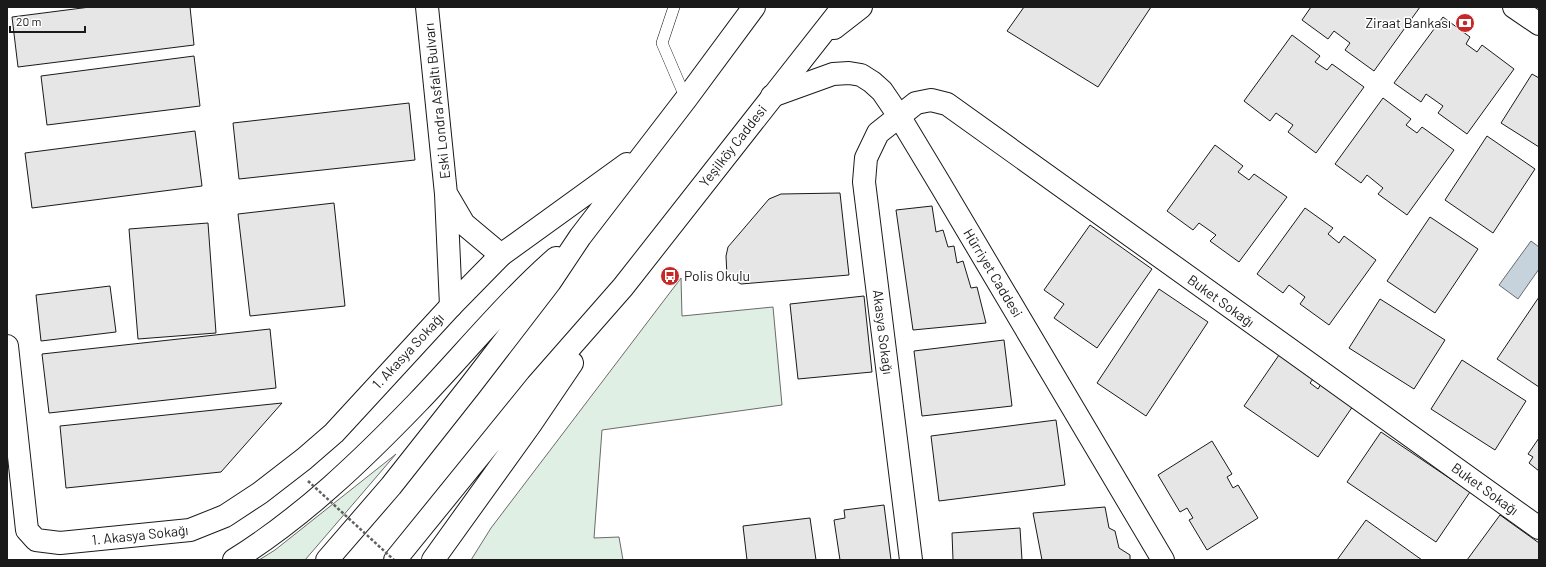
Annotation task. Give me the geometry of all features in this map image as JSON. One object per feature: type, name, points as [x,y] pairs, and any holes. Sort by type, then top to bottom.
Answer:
[{"type":"main road","name":"Eski Londra Asfaltı Bulvarı","points":[[427,7],[446,194],[451,306]]},
{"type":"main road","points":[[327,560],[390,486],[465,393],[550,282],[580,237],[686,99],[754,7]]},
{"type":"main road","name":"Yeşilköy Caddesi","points":[[623,286],[843,7]]},
{"type":"main road","points":[[817,41],[861,7]]},
{"type":"main road","points":[[1514,7],[1539,24]]},
{"type":"main road","name":"Hürriyet Caddesi","points":[[772,96],[833,74],[849,73],[861,75],[882,91],[899,116],[1163,560]]},
{"type":"main road","name":"Buket Sokağı","points":[[899,116],[916,103],[931,100],[947,104],[1539,528]]},
{"type":"main road","name":"Akasya Sokağı","points":[[899,116],[878,134],[866,158],[864,182],[911,560]]},
{"type":"main road","name":"1. Akasya Sokağı","points":[[7,346],[27,530],[36,540],[60,544],[190,530],[225,516],[260,493],[304,459],[334,433],[451,306],[501,255],[648,149]]},
{"type":"main road","points":[[446,194],[464,224],[501,255]]},
{"type":"main road","points":[[234,560],[255,547],[334,485],[418,402],[529,281],[580,237]]},
{"type":"main road","points":[[394,560],[537,385],[623,286]]},
{"type":"main road","points":[[433,560],[530,425],[623,286]]},
{"type":"lane","points":[[674,7],[662,43],[686,99]]},
{"type":"path","points":[[308,481],[394,560]]},
{"type":"green space","points":[[681,278],[682,316],[773,307],[782,405],[602,430],[594,538],[619,537],[623,560],[471,560],[491,528]]},
{"type":"green space","points":[[396,454],[305,560],[259,560],[275,550]]},
{"type":"shaded area","points":[[1531,241],[1539,247],[1539,269],[1518,299],[1499,285]]},
{"type":"building","points":[[90,7],[190,7],[194,45],[18,67],[12,17]]},
{"type":"building","points":[[1024,7],[1151,7],[1098,87],[1007,31]]},
{"type":"building","points":[[1311,7],[1420,7],[1374,71],[1345,50],[1350,43],[1334,31],[1328,39],[1302,20]]},
{"type":"building","points":[[1443,17],[1470,37],[1466,44],[1477,52],[1482,45],[1514,69],[1467,134],[1438,113],[1443,106],[1426,94],[1421,102],[1394,83]]},
{"type":"building","points":[[1292,35],[1320,56],[1315,62],[1327,70],[1332,64],[1364,87],[1316,153],[1288,132],[1293,125],[1276,113],[1270,121],[1244,101]]},
{"type":"building","points":[[194,56],[200,106],[47,125],[41,76]]},
{"type":"building","points":[[1532,74],[1539,78],[1539,147],[1501,123]]},
{"type":"building","points":[[1383,98],[1411,119],[1406,125],[1417,133],[1422,127],[1454,150],[1407,215],[1378,194],[1383,188],[1367,175],[1361,183],[1335,164]]},
{"type":"building","points":[[409,103],[415,160],[239,179],[233,123]]},
{"type":"building","points":[[195,131],[202,186],[32,208],[25,153]]},
{"type":"building","points":[[1487,136],[1535,169],[1493,233],[1445,200]]},
{"type":"building","points":[[1215,145],[1243,166],[1238,172],[1249,180],[1254,174],[1287,197],[1239,262],[1210,241],[1216,235],[1199,223],[1193,230],[1167,211]]},
{"type":"building","points":[[840,193],[849,275],[741,284],[727,276],[726,256],[728,247],[769,199],[781,194]]},
{"type":"building","points":[[334,203],[345,306],[250,316],[238,214]]},
{"type":"building","points":[[932,206],[936,232],[943,230],[948,247],[954,246],[957,263],[963,261],[971,288],[977,287],[986,323],[913,330],[896,210]]},
{"type":"building","points":[[1305,208],[1333,228],[1328,234],[1339,243],[1344,236],[1376,260],[1329,325],[1300,304],[1305,297],[1289,285],[1283,293],[1257,274]]},
{"type":"building","points":[[1430,217],[1478,249],[1435,313],[1387,281]]},
{"type":"building","points":[[208,223],[216,333],[138,339],[129,229]]},
{"type":"building","points":[[1090,225],[1152,269],[1097,348],[1054,318],[1064,304],[1044,290]]},
{"type":"building","points":[[110,286],[116,332],[41,341],[36,295]]},
{"type":"building","points":[[1159,289],[1208,322],[1146,416],[1097,383]]},
{"type":"building","points":[[864,296],[872,372],[798,379],[790,304]]},
{"type":"building","points":[[1539,297],[1539,387],[1497,359]]},
{"type":"building","points":[[1380,299],[1445,340],[1414,389],[1349,348]]},
{"type":"building","points":[[270,329],[276,388],[49,413],[42,354]]},
{"type":"building","points":[[1004,340],[1012,406],[922,416],[914,351]]},
{"type":"building","points":[[1279,355],[1313,379],[1310,383],[1318,389],[1321,384],[1353,406],[1318,457],[1244,406]]},
{"type":"building","points":[[1462,360],[1526,401],[1495,450],[1431,409]]},
{"type":"building","points":[[282,403],[221,472],[66,488],[60,426]]},
{"type":"building","points":[[1056,420],[1065,485],[939,501],[931,436]]},
{"type":"building","points":[[1381,432],[1470,492],[1436,542],[1347,482]]},
{"type":"building","points":[[1539,438],[1539,471],[1529,463],[1533,457],[1528,454]]},
{"type":"building","points":[[1212,441],[1232,474],[1227,477],[1233,488],[1238,485],[1258,518],[1207,550],[1189,520],[1193,518],[1187,508],[1180,512],[1158,475]]},
{"type":"building","points":[[884,505],[891,560],[840,560],[834,520],[845,518],[844,510]]},
{"type":"building","points":[[1105,507],[1109,528],[1115,531],[1119,548],[1130,555],[1130,560],[1042,560],[1033,513]]},
{"type":"building","points":[[1500,515],[1539,543],[1539,560],[1467,560]]},
{"type":"building","points":[[810,518],[816,560],[747,560],[743,526]]},
{"type":"building","points":[[1366,520],[1422,560],[1337,560]]},
{"type":"building","points":[[1020,528],[1022,560],[953,560],[952,533]]},
{"type":"place","name":"Ziraat Bankası","points":[[1465,23]]},
{"type":"place","name":"Polis Okulu","points":[[670,276]]}]
